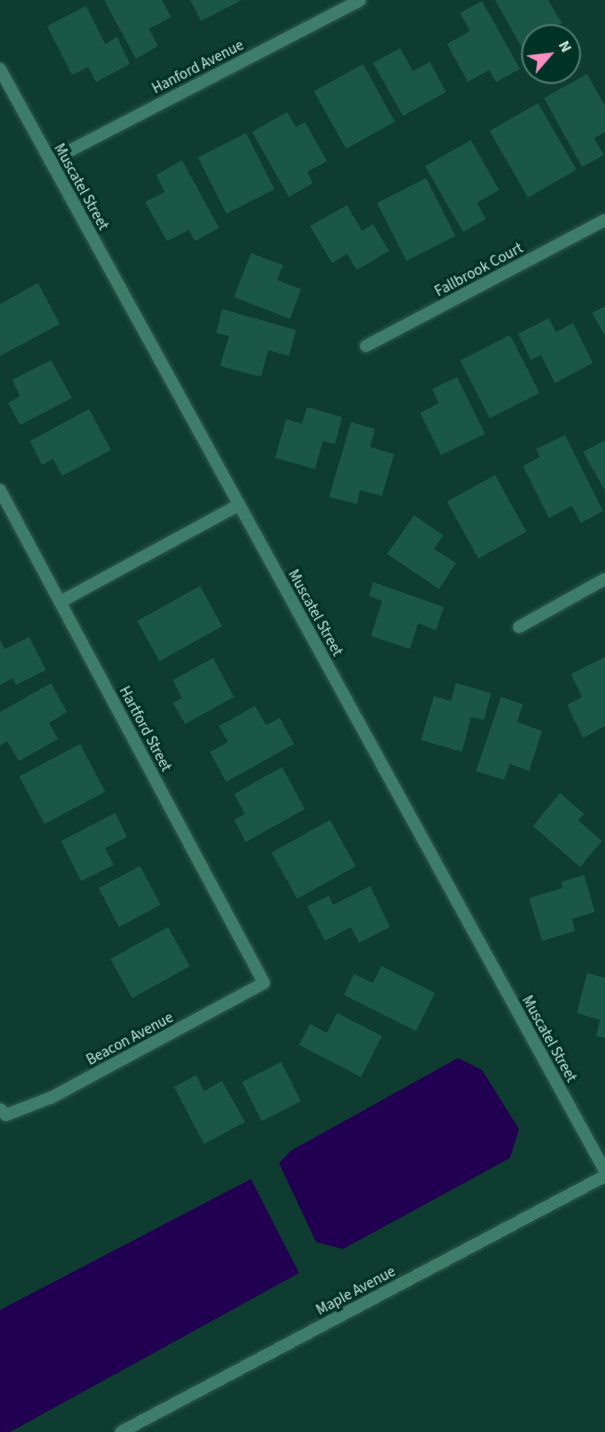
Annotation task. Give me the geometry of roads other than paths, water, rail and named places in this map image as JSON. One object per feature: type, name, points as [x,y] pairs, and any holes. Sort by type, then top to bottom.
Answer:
[{"type":"street","name":"Hanford Avenue","points":[[50,161],[360,0]]},
{"type":"street","name":"Muscatel Street","points":[[0,69],[605,1171]]},
{"type":"street","name":"Fallbrook Court","points":[[366,346],[605,220]]},
{"type":"street","name":"Hartford Street","points":[[0,490],[264,983]]},
{"type":"street","points":[[60,602],[239,505]]},
{"type":"street","points":[[519,627],[605,579]]},
{"type":"street","name":"Beacon Avenue","points":[[3,1112],[50,1098],[264,983]]},
{"type":"street","name":"Maple Avenue","points":[[121,1432],[605,1176]]}]
